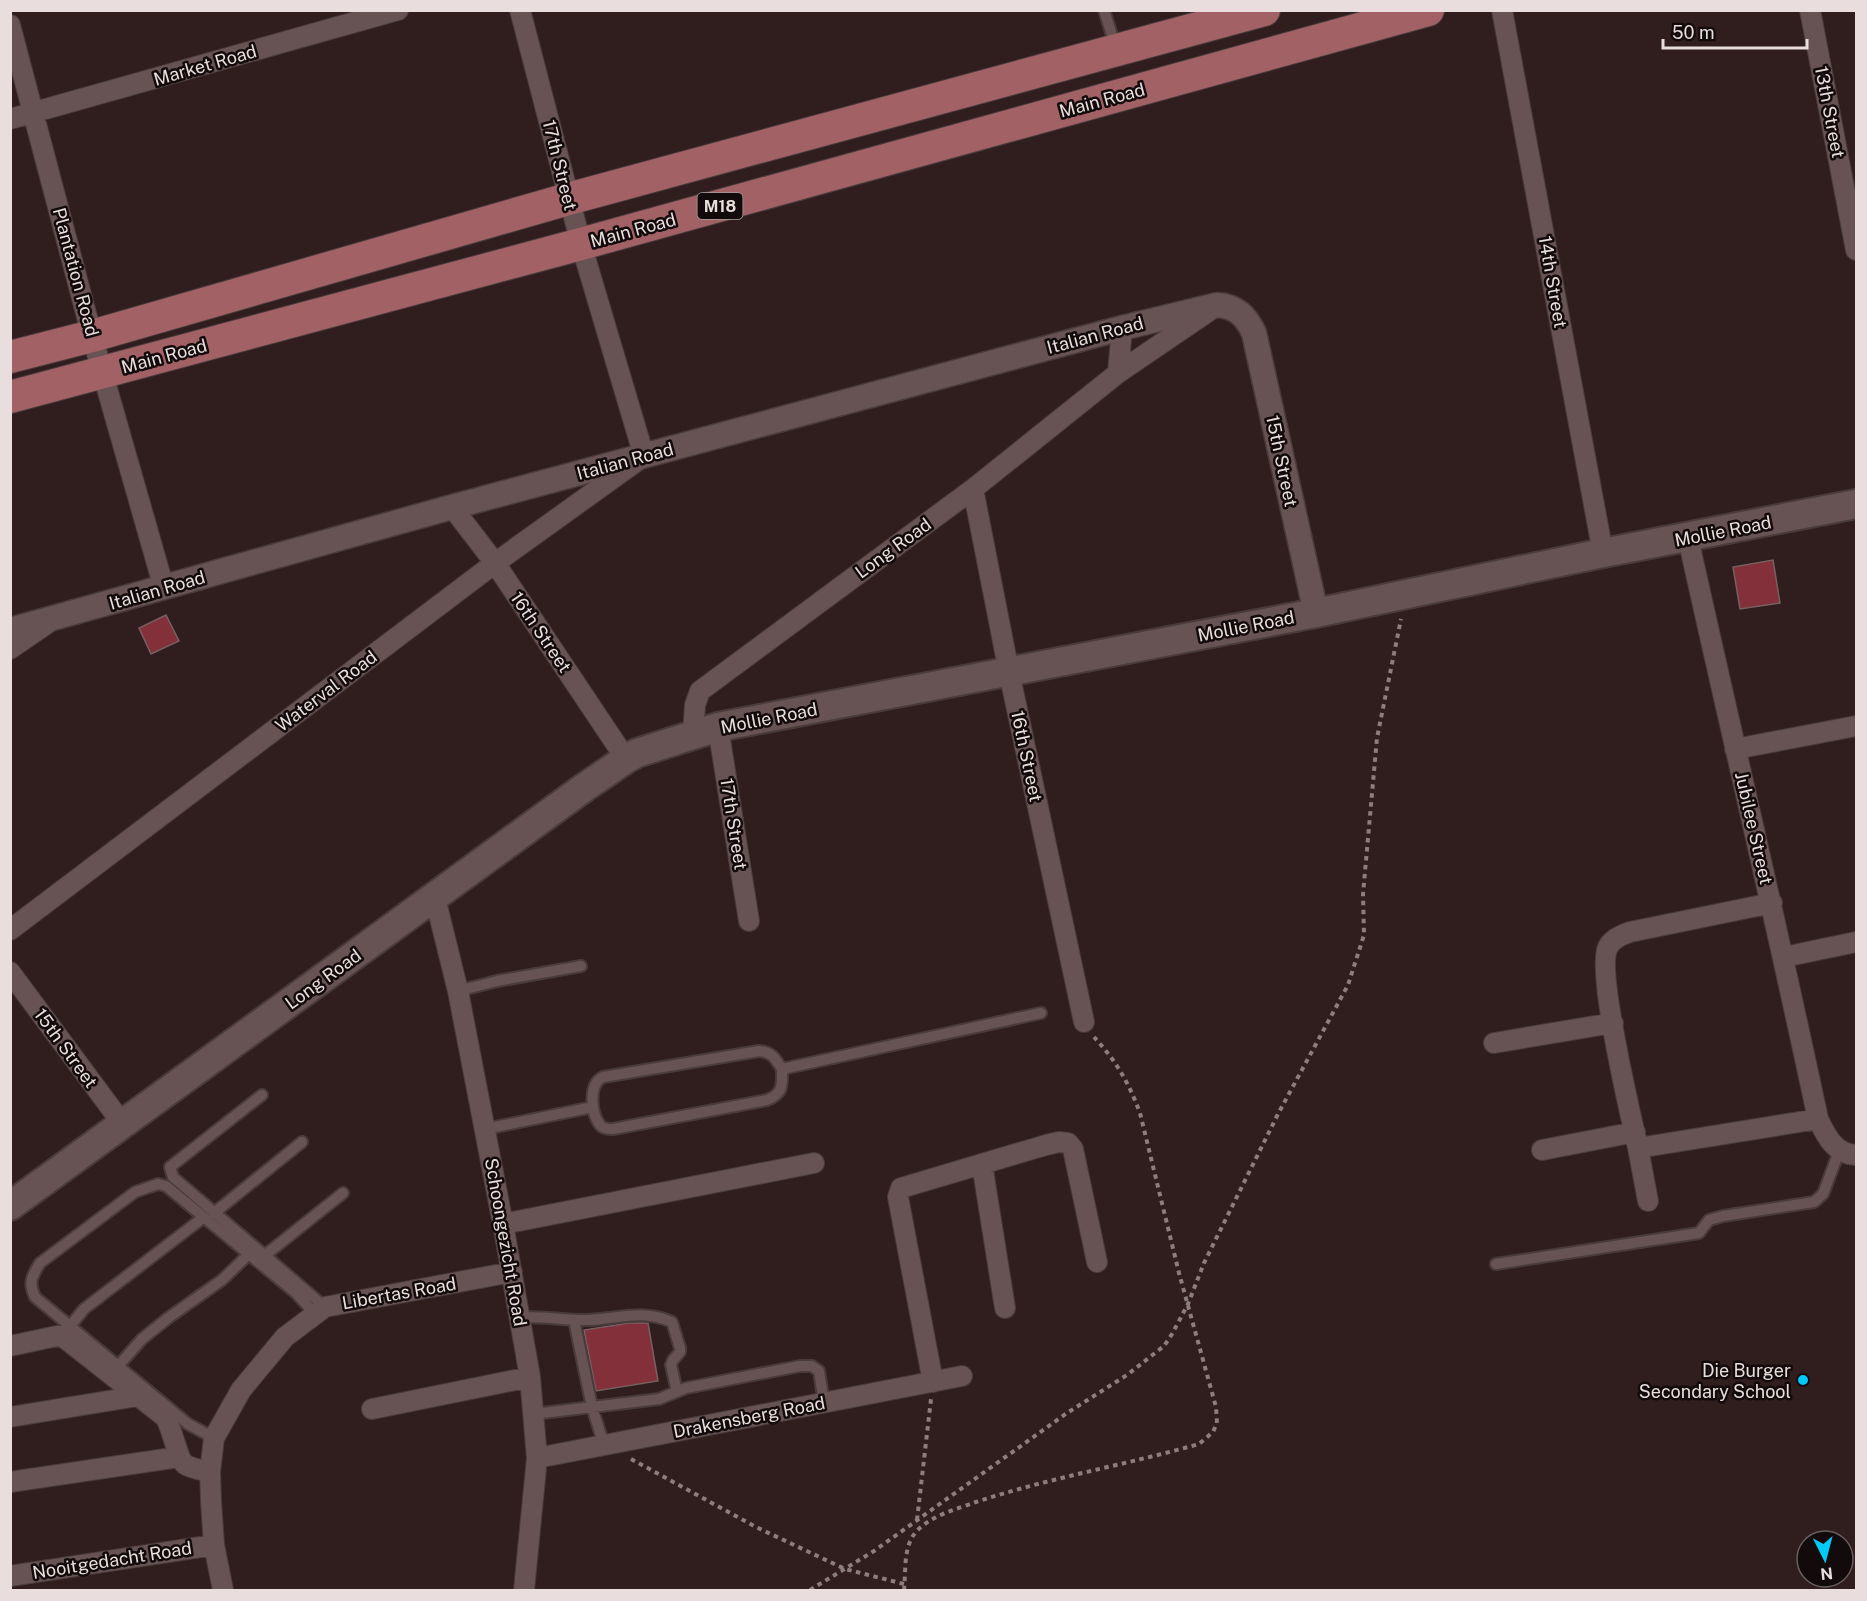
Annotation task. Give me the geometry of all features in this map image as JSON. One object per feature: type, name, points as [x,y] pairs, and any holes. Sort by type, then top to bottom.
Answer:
[{"type":"main road","points":[[10,357],[93,336],[568,199],[1117,52],[1264,10]]},
{"type":"main road","name":"Main Road","points":[[10,397],[581,244],[1428,10]]},
{"type":"main road","name":"Mollie Road","points":[[632,756],[705,731],[1316,613],[1603,553],[1857,504]]},
{"type":"main road","name":"Long Road","points":[[10,1206],[632,756]]},
{"type":"street","name":"Market Road","points":[[10,119],[398,10]]},
{"type":"street","name":"17th Street","points":[[520,10],[568,199],[644,456]]},
{"type":"street","name":"14th Street","points":[[1502,10],[1603,553]]},
{"type":"street","name":"13th Street","points":[[1810,10],[1857,249]]},
{"type":"street","name":"Plantation Road","points":[[10,25],[93,336],[164,588]]},
{"type":"street","name":"Italian Road","points":[[10,630],[452,507],[1122,327],[1217,305]]},
{"type":"street","name":"15th Street","points":[[1217,305],[1226,305],[1240,313],[1249,322],[1254,333],[1316,613]]},
{"type":"street","name":"Long Road","points":[[705,731],[696,699],[700,691],[973,489],[1118,373],[1217,305]]},
{"type":"street","points":[[1118,373],[1122,327]]},
{"type":"street","name":"Waterval Road","points":[[10,930],[495,563],[644,456]]},
{"type":"street","name":"16th Street","points":[[973,489],[1009,672],[1084,1022]]},
{"type":"street","name":"16th Street","points":[[452,507],[495,563],[632,756]]},
{"type":"street","name":"Jubilee Street","points":[[1688,538],[1772,903],[1818,1119],[1829,1141],[1848,1152]]},
{"type":"street","points":[[10,649],[54,619]]},
{"type":"street","points":[[1735,749],[1857,726]]},
{"type":"street","name":"17th Street","points":[[705,731],[749,921]]},
{"type":"street","name":"Schoongezicht Road","points":[[435,898],[458,991],[530,1377],[537,1458],[524,1590]]},
{"type":"street","points":[[1648,1202],[1606,989],[1604,961],[1608,948],[1618,936],[1772,903]]},
{"type":"street","points":[[1784,957],[1857,942]]},
{"type":"street","name":"15th Street","points":[[10,972],[122,1124]]},
{"type":"street","points":[[1494,1043],[1613,1023]]},
{"type":"street","points":[[1542,1150],[1818,1119]]},
{"type":"street","points":[[933,1382],[898,1197],[899,1189],[906,1185],[1059,1142],[1070,1144],[1073,1149],[1097,1262]]},
{"type":"street","points":[[503,1224],[814,1163]]},
{"type":"street","points":[[982,1164],[1005,1308]]},
{"type":"street","name":"Libertas Road","points":[[223,1590],[214,1545],[210,1472],[214,1438],[241,1390],[285,1337],[320,1311],[512,1272]]},
{"type":"street","points":[[10,1346],[62,1336],[165,1418],[171,1426],[179,1457],[185,1465],[210,1472]]},
{"type":"street","name":"Drakensberg Road","points":[[537,1458],[962,1376]]},
{"type":"street","points":[[372,1408],[530,1377]]},
{"type":"street","points":[[10,1417],[138,1396]]},
{"type":"street","points":[[10,1482],[179,1457]]},
{"type":"street","name":"Nooitgedacht Road","points":[[10,1576],[214,1545]]},
{"type":"lane","points":[[1104,10],[1117,52]]},
{"type":"lane","points":[[458,991],[497,981],[581,966]]},
{"type":"lane","points":[[782,1069],[1041,1013]]},
{"type":"lane","points":[[759,1051],[774,1055],[782,1069],[782,1088],[777,1096],[767,1100],[613,1129],[606,1129],[599,1124],[593,1107],[594,1086],[597,1080],[603,1077],[759,1051]]},
{"type":"lane","points":[[262,1095],[170,1167],[173,1177],[249,1254],[320,1311]]},
{"type":"lane","points":[[485,1129],[593,1107]]},
{"type":"lane","points":[[71,1325],[84,1309],[302,1142]]},
{"type":"lane","points":[[1496,1264],[1698,1233],[1709,1220],[1716,1218],[1814,1202],[1823,1194],[1848,1152]]},
{"type":"lane","points":[[214,1438],[188,1424],[35,1297],[31,1288],[31,1279],[40,1263],[135,1192],[158,1184],[166,1186],[209,1215],[264,1256],[320,1311]]},
{"type":"lane","points":[[264,1256],[343,1193]]},
{"type":"lane","points":[[119,1365],[142,1339],[222,1280],[249,1254]]},
{"type":"lane","points":[[520,1317],[547,1316],[574,1320],[644,1315],[672,1322],[680,1348],[680,1352],[671,1365],[677,1392]]},
{"type":"lane","points":[[574,1320],[592,1407],[604,1445]]},
{"type":"lane","points":[[534,1414],[660,1399],[686,1388],[800,1366],[812,1366],[819,1371],[825,1403]]},
{"type":"path","points":[[810,1590],[874,1551],[1067,1413],[1127,1375],[1164,1346],[1188,1304],[1204,1263],[1278,1114],[1348,985],[1364,935],[1363,894],[1377,738],[1405,594]]},
{"type":"path","points":[[904,1590],[908,1547],[921,1526],[1002,1494],[1199,1443],[1213,1432],[1217,1423],[1212,1390],[1140,1113],[1133,1094],[1114,1059],[1087,1029],[1084,1022]]},
{"type":"path","points":[[917,1520],[933,1382]]},
{"type":"path","points":[[604,1445],[756,1527],[845,1569],[904,1584]]},
{"type":"building","points":[[1773,560],[1780,603],[1740,609],[1733,567]]},
{"type":"building","points":[[166,615],[179,641],[151,654],[139,628]]},
{"type":"building","points":[[629,1323],[648,1323],[658,1381],[596,1391],[584,1330]]},
{"type":"place","name":"Die Burger Secondary School","points":[[1803,1380]]}]
